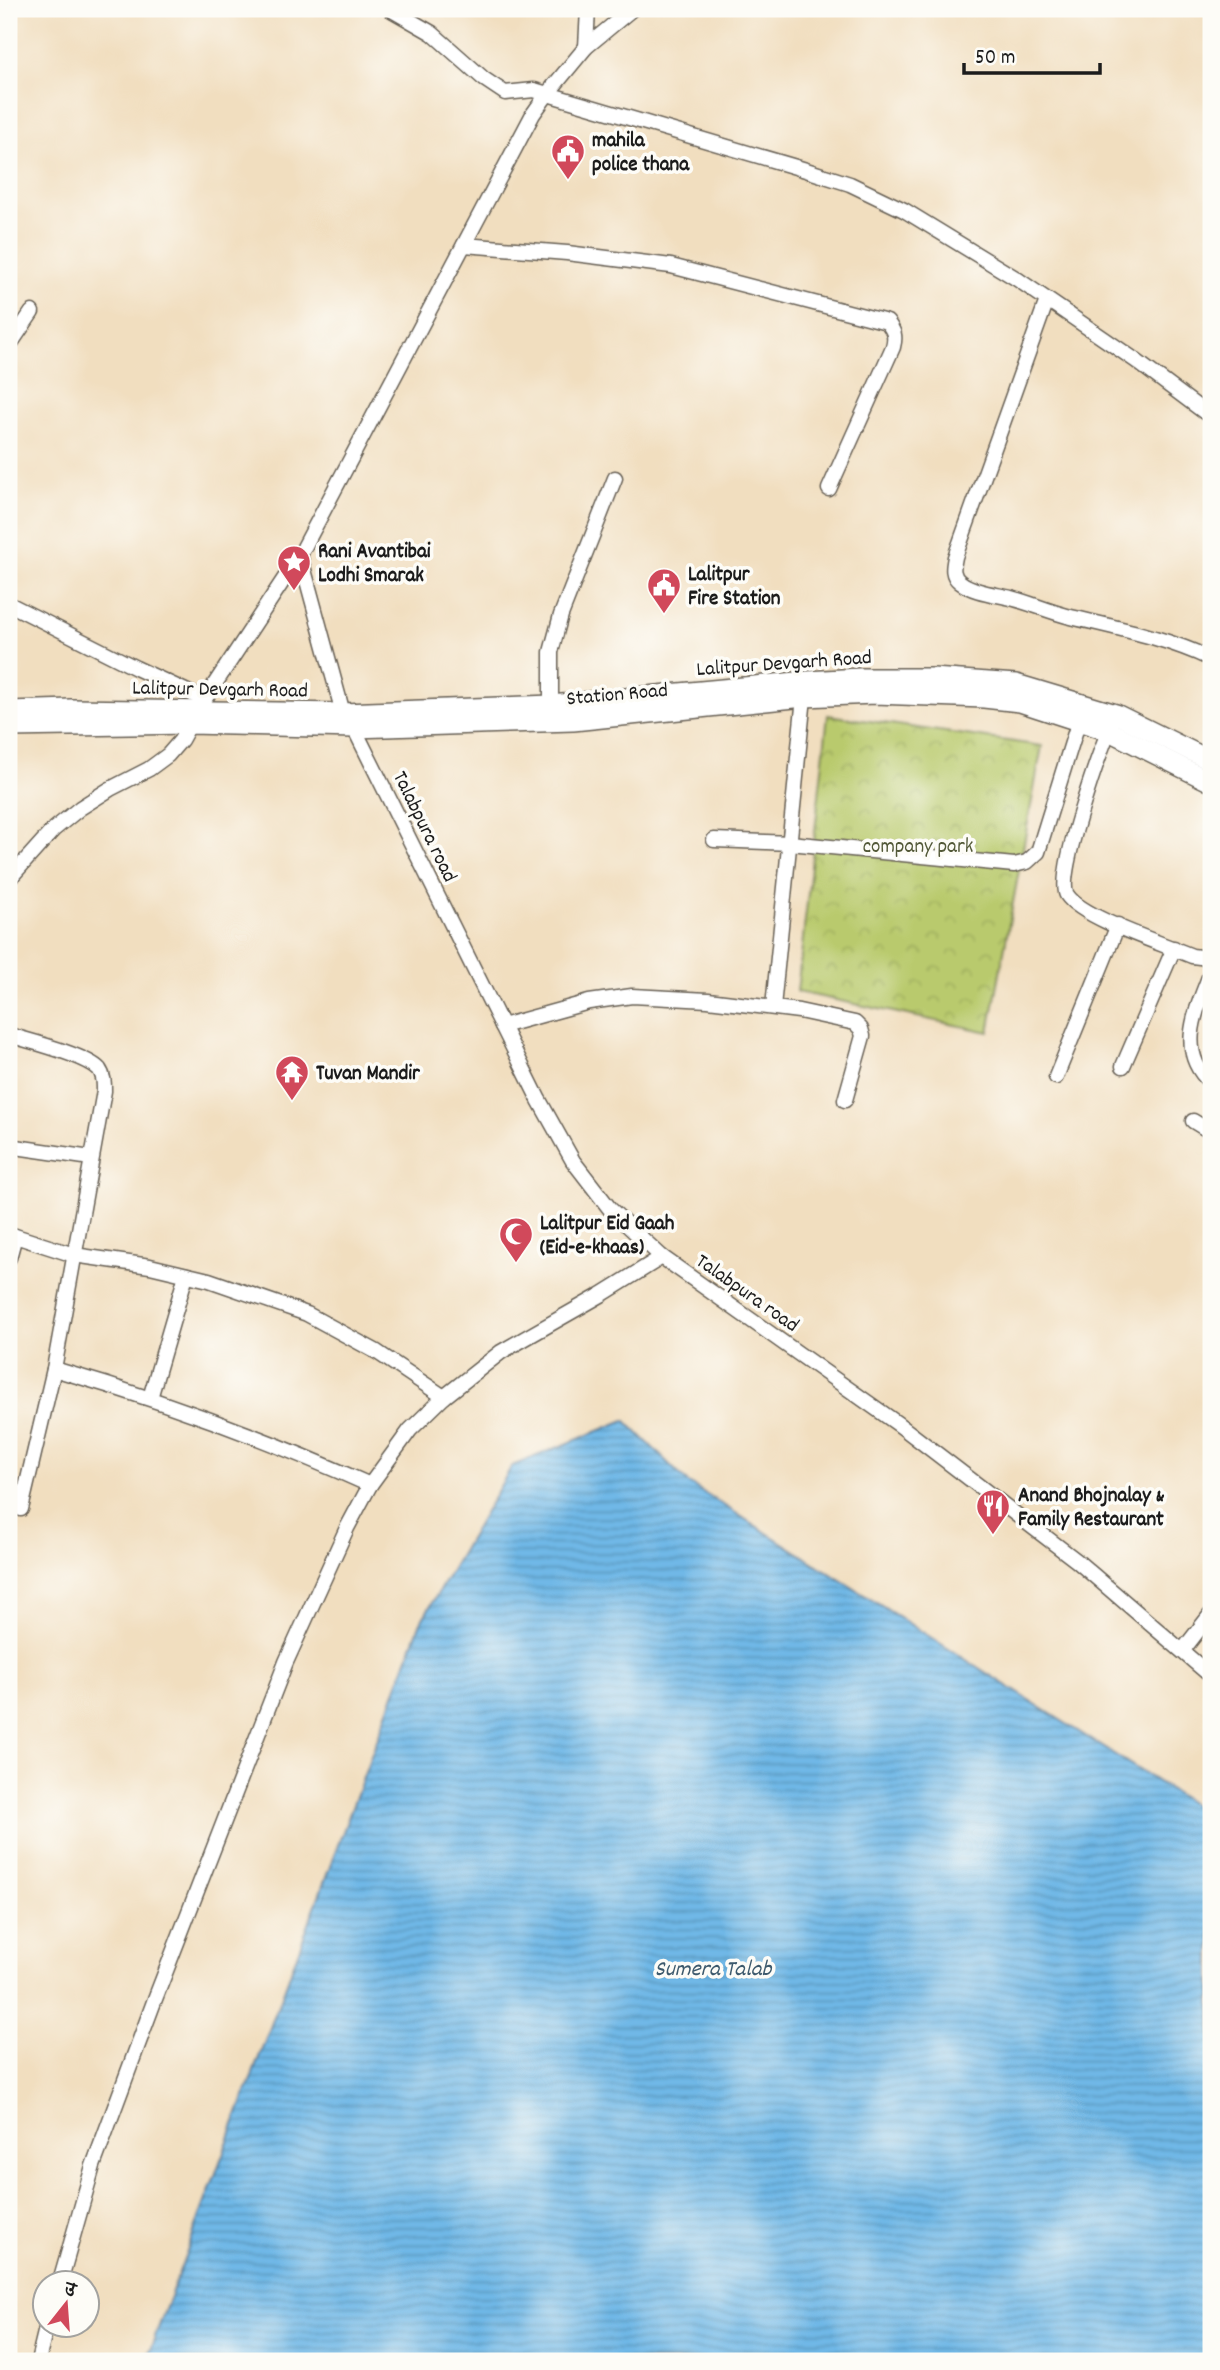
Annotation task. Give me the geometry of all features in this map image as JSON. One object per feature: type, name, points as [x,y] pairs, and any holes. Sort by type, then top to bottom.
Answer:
[{"type":"main road","name":"Lalitpur Devgarh Road","points":[[9,711],[71,709],[197,712],[348,721],[807,681],[933,678],[1016,684],[1211,761]]},
{"type":"main road","name":"Station Road","points":[[348,721],[573,720],[804,697],[876,694],[984,698],[1020,702],[1079,720],[1112,722],[1211,782]]},
{"type":"main road","points":[[9,727],[197,712]]},
{"type":"street","points":[[390,9],[432,33],[484,79],[505,93],[524,89],[548,93],[850,184],[904,210],[1048,300],[1211,417]]},
{"type":"street","points":[[586,47],[588,9]]},
{"type":"street","points":[[9,879],[53,830],[80,808],[149,769],[168,755],[300,555],[533,114],[586,47],[632,9]]},
{"type":"street","points":[[464,246],[567,253],[671,266],[887,322],[893,329],[893,347],[828,489]]},
{"type":"street","points":[[1048,300],[955,557],[955,577],[976,590],[1139,633],[1211,659]]},
{"type":"street","points":[[9,346],[32,312]]},
{"type":"street","points":[[551,705],[551,652],[561,615],[615,478]]},
{"type":"street","name":"Talabpura road","points":[[300,555],[348,721],[539,1100],[573,1161],[610,1209],[662,1257],[898,1424],[1077,1561],[1211,1676]]},
{"type":"street","points":[[9,604],[136,668],[197,712]]},
{"type":"street","points":[[773,1007],[804,697]]},
{"type":"street","points":[[714,840],[790,843],[1014,864],[1027,862],[1038,852],[1079,720]]},
{"type":"street","points":[[1112,722],[1069,851],[1063,881],[1066,894],[1084,911],[1192,956],[1208,958],[1211,955]]},
{"type":"street","points":[[1056,1077],[1118,925]]},
{"type":"street","points":[[1123,1066],[1174,948]]},
{"type":"street","points":[[1211,972],[1194,1017],[1190,1038],[1193,1058],[1211,1083]]},
{"type":"street","points":[[502,1026],[589,1002],[632,996],[773,1007],[846,1020],[855,1023],[861,1029],[863,1037],[845,1100]]},
{"type":"street","points":[[9,1035],[74,1055],[98,1068],[104,1079],[54,1369],[21,1509]]},
{"type":"street","points":[[1193,1121],[1211,1132]]},
{"type":"street","points":[[9,1146],[92,1158]]},
{"type":"street","points":[[9,1258],[12,1236],[74,1255],[150,1266],[209,1280],[307,1314],[377,1352],[444,1397]]},
{"type":"street","points":[[64,2268],[93,2166],[286,1662],[346,1528],[370,1485],[410,1430],[444,1397],[501,1352],[662,1257]]},
{"type":"street","points":[[150,1398],[186,1275]]},
{"type":"street","points":[[54,1369],[150,1398],[292,1450],[370,1485]]},
{"type":"street","points":[[1183,1650],[1211,1614]]},
{"type":"street","points":[[38,2361],[44,2338]]},
{"type":"green space","name":"company park","points":[[828,715],[1042,746],[989,1032],[797,992]]},
{"type":"water","name":"Sumera Talab","points":[[625,1420],[687,1482],[1211,1816],[1211,2361],[146,2361],[421,1622],[512,1466]]},
{"type":"place","name":"mahila police thana","points":[[568,181]]},
{"type":"place","name":"Rani Avantibai Lodhi Smarak","points":[[294,592]]},
{"type":"place","name":"Lalitpur Fire Station","points":[[664,615]]},
{"type":"place","name":"Tuvan Mandir","points":[[292,1102]]},
{"type":"place","name":"Lalitpur Eid Gaah (Eid-e-khaas)","points":[[516,1264]]},
{"type":"place","name":"Anand Bhojnalay & Family Restaurant","points":[[993,1536]]}]
